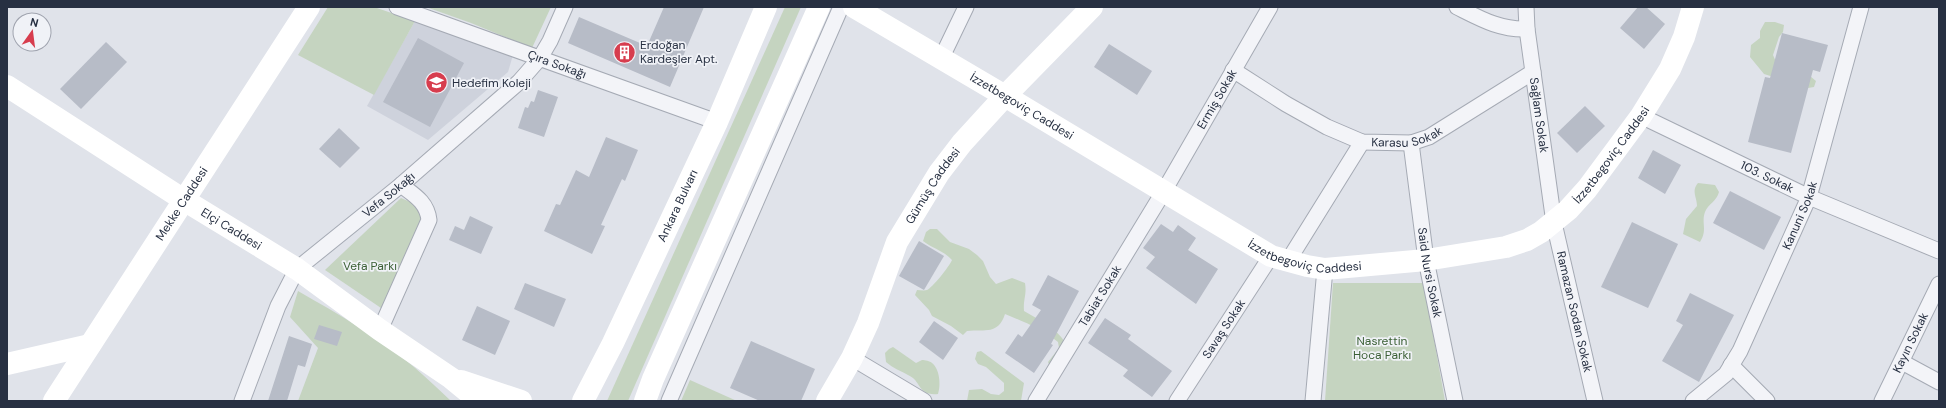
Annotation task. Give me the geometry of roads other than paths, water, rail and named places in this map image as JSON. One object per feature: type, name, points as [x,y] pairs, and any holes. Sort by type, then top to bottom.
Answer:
[{"type":"street","name":"Mekke Caddesi","points":[[54,401],[309,7]]},
{"type":"street","name":"Çıra Sokağı","points":[[397,7],[717,122]]},
{"type":"street","name":"Vefa Sokağı","points":[[242,401],[278,306],[297,269],[401,185],[519,82],[540,58],[550,41],[565,7]]},
{"type":"street","name":"Ankara Bulvarı","points":[[583,401],[614,343],[717,122],[766,7]]},
{"type":"street","points":[[645,401],[819,7]]},
{"type":"street","points":[[669,401],[841,7]]},
{"type":"street","name":"İzzetbegoviç Caddesi","points":[[854,7],[1280,259],[1325,269],[1426,260],[1506,247],[1526,240],[1554,222],[1587,188],[1642,116],[1670,68],[1684,37],[1693,7]]},
{"type":"street","points":[[941,59],[966,7]]},
{"type":"street","name":"Gümüş Caddesi","points":[[827,401],[852,358],[868,323],[897,242],[911,216],[939,173],[962,143],[1005,96],[1092,7]]},
{"type":"street","name":"Ermiş Sokak","points":[[1164,191],[1270,7]]},
{"type":"street","points":[[1457,7],[1489,23],[1511,29],[1528,29]]},
{"type":"street","name":"Sağlam Sokak","points":[[1526,7],[1533,72],[1554,222]]},
{"type":"street","name":"Kanuni Sokak","points":[[1693,401],[1726,374],[1740,351],[1809,196],[1861,7]]},
{"type":"street","name":"Karasu Sokak","points":[[1233,70],[1286,104],[1327,127],[1362,142],[1411,143],[1429,137],[1533,72]]},
{"type":"street","name":"Elçi Caddesi","points":[[7,86],[184,200],[297,269],[380,330],[451,378],[479,401]]},
{"type":"street","name":"103. Sokak","points":[[1642,116],[1809,196],[1939,251]]},
{"type":"street","name":"Savaş Sokak","points":[[1177,401],[1280,259],[1362,142]]},
{"type":"street","name":"Said Nursi Sokak","points":[[1411,143],[1426,260],[1455,401]]},
{"type":"street","points":[[380,330],[429,220],[428,211],[423,202],[401,185]]},
{"type":"street","name":"Tabiat Sokak","points":[[1036,401],[1164,191]]},
{"type":"street","name":"Ramazan Sodan Sokak","points":[[1554,222],[1594,401]]},
{"type":"street","points":[[1313,401],[1325,269]]},
{"type":"street","name":"Kayın Sokak","points":[[1882,401],[1939,284]]},
{"type":"street","points":[[7,364],[90,345]]},
{"type":"street","points":[[852,358],[924,401]]},
{"type":"street","points":[[1902,362],[1939,382]]},
{"type":"street","points":[[1732,365],[1767,401]]},
{"type":"street","name":"Elçi Caddesi","points":[[451,378],[521,401]]},
{"type":"place","name":"Erdoğan Kardeşler Apt.","points":[[625,52]]},
{"type":"place","name":"Hedefim Koleji","points":[[437,83]]},
{"type":"park label","name":"Vefa Parkı","points":[[370,266]]},
{"type":"park label","name":"Nasrettin Hoca Parkı","points":[[1382,348]]}]
